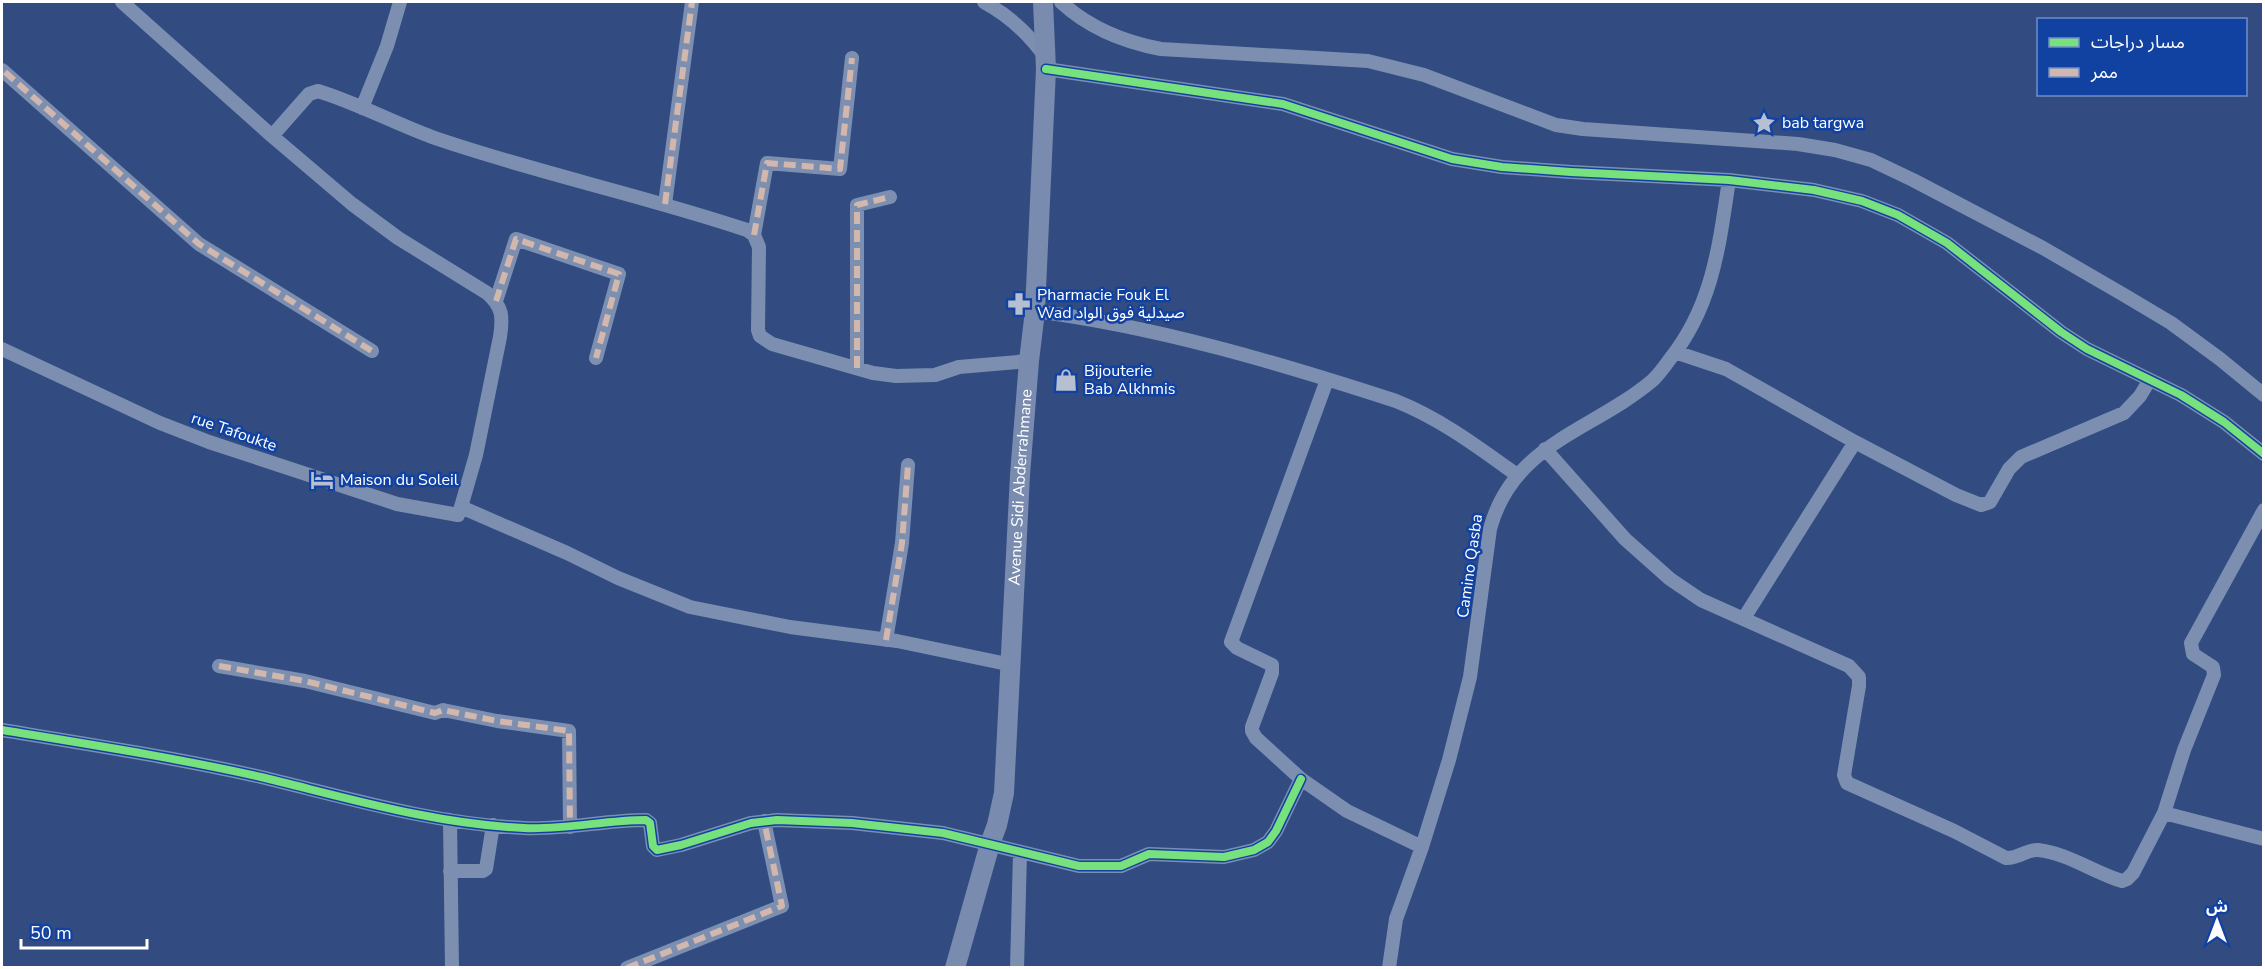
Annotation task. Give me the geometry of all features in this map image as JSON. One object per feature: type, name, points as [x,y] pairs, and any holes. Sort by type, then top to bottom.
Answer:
[{"type":"street","points":[[122,2],[272,136],[370,218],[496,301],[502,310],[500,337],[476,455],[461,507],[628,582],[690,607],[790,627],[886,640],[1012,665]]},
{"type":"street","points":[[362,108],[387,46],[400,2]]},
{"type":"street","points":[[665,204],[692,2]]},
{"type":"street","points":[[984,2],[1031,37],[1046,64],[1282,104],[1452,159],[1502,167],[1729,180],[1814,190],[1862,201],[1898,215],[1947,243],[2061,332],[2087,349],[2181,395],[2224,422],[2264,454]]},
{"type":"street","name":"Avenue Sidi Abderrahmane","points":[[955,968],[997,825],[1004,793],[1020,475],[1035,311],[1046,64],[1043,2]]},
{"type":"street","points":[[1061,2],[1075,15],[1132,43],[1161,49],[1368,61],[1424,75],[1556,125],[1583,129],[1798,144],[1835,150],[1871,160],[2043,248],[2124,295],[2171,323],[2264,394]]},
{"type":"street","points":[[852,58],[840,169],[767,163],[754,235],[759,247],[757,323],[760,336],[772,344],[896,376],[935,375],[959,367],[1029,361]]},
{"type":"street","points":[[3,71],[199,244],[372,351]]},
{"type":"street","points":[[272,136],[312,92],[322,92],[442,140],[665,204],[732,225],[754,235]]},
{"type":"street","name":"Camino Qasba","points":[[1389,968],[1396,919],[1422,847],[1452,749],[1470,677],[1490,529],[1496,508],[1517,475],[1545,449],[1654,379],[1675,352],[1702,307],[1712,280],[1729,180]]},
{"type":"street","points":[[858,368],[856,205],[890,197]]},
{"type":"street","points":[[496,301],[516,239],[619,274],[596,358]]},
{"type":"street","points":[[1035,311],[1088,318],[1203,344],[1327,380],[1421,411],[1450,428],[1517,475]]},
{"type":"street","name":"rue Tafoukte","points":[[2,349],[159,423],[209,442],[397,504],[458,516],[461,507]]},
{"type":"street","points":[[1675,352],[1726,369],[1854,441],[1970,501],[1984,505],[1990,502],[2009,469],[2021,457],[2124,413],[2140,396],[2149,381]]},
{"type":"street","points":[[1327,380],[1231,640],[1237,648],[1272,665],[1272,673],[1254,718],[1252,731],[1256,738],[1301,779],[1347,811],[1422,847]]},
{"type":"street","points":[[1744,618],[1854,441]]},
{"type":"street","points":[[1545,449],[1625,540],[1648,561],[1701,600],[1834,658],[1855,671],[1859,677],[1859,686],[1844,775],[1847,783],[1954,831],[1998,854],[2015,858],[2032,850],[2044,852],[2088,865],[2118,880],[2125,881],[2133,873],[2164,813],[2184,750],[2215,672],[2211,665],[2193,654],[2191,643],[2264,510]]},
{"type":"street","points":[[886,640],[902,543],[908,465]]},
{"type":"street","points":[[219,666],[305,681],[435,713],[443,710],[569,731],[570,827]]},
{"type":"street","points":[[2,730],[259,777],[378,807],[450,820],[524,828],[570,827],[646,820],[650,823],[653,846],[657,850],[764,821],[852,823],[943,833],[1079,866],[1127,865],[1149,854],[1224,857],[1241,854],[1262,846],[1272,837],[1301,779]]},
{"type":"street","points":[[2164,813],[2264,839]]},
{"type":"street","points":[[450,820],[452,968]]},
{"type":"street","points":[[627,968],[782,906],[764,821]]},
{"type":"street","points":[[450,871],[483,871],[487,868],[493,825]]},
{"type":"street","points":[[1017,968],[1020,853]]},
{"type":"marked path","points":[[665,204],[692,2]]},
{"type":"marked path","points":[[754,235],[767,163],[840,169],[852,58]]},
{"type":"marked path","points":[[5,72],[199,244],[372,351]]},
{"type":"marked path","points":[[857,368],[857,205],[890,197]]},
{"type":"marked path","points":[[496,301],[516,239],[619,274],[596,358]]},
{"type":"marked path","points":[[886,640],[902,543],[908,465]]},
{"type":"marked path","points":[[219,666],[305,681],[435,713],[443,710],[497,721],[569,731],[570,827]]},
{"type":"marked path","points":[[627,968],[782,906],[764,821]]},
{"type":"cycle path","points":[[1046,69],[1283,104],[1452,159],[1502,167],[1729,180],[1814,190],[1862,201],[1898,215],[1947,243],[2061,332],[2087,349],[2181,395],[2224,422],[2264,454]]},
{"type":"cycle path","points":[[2,730],[197,764],[424,816],[490,826],[539,828],[646,820],[650,823],[653,846],[657,850],[681,845],[751,823],[777,820],[852,823],[943,833],[1079,866],[1121,866],[1149,854],[1224,857],[1254,850],[1268,842],[1276,831],[1301,779]]},
{"type":"place","name":"bab targwa","points":[[1764,123]]},
{"type":"place","name":"Pharmacie Fouk El Wad صيدلية فوق الواد","points":[[1019,304]]},
{"type":"place","name":"Bijouterie Bab Alkhmis","points":[[1066,380]]},
{"type":"place","name":"Maison du Soleil","points":[[322,480]]}]
